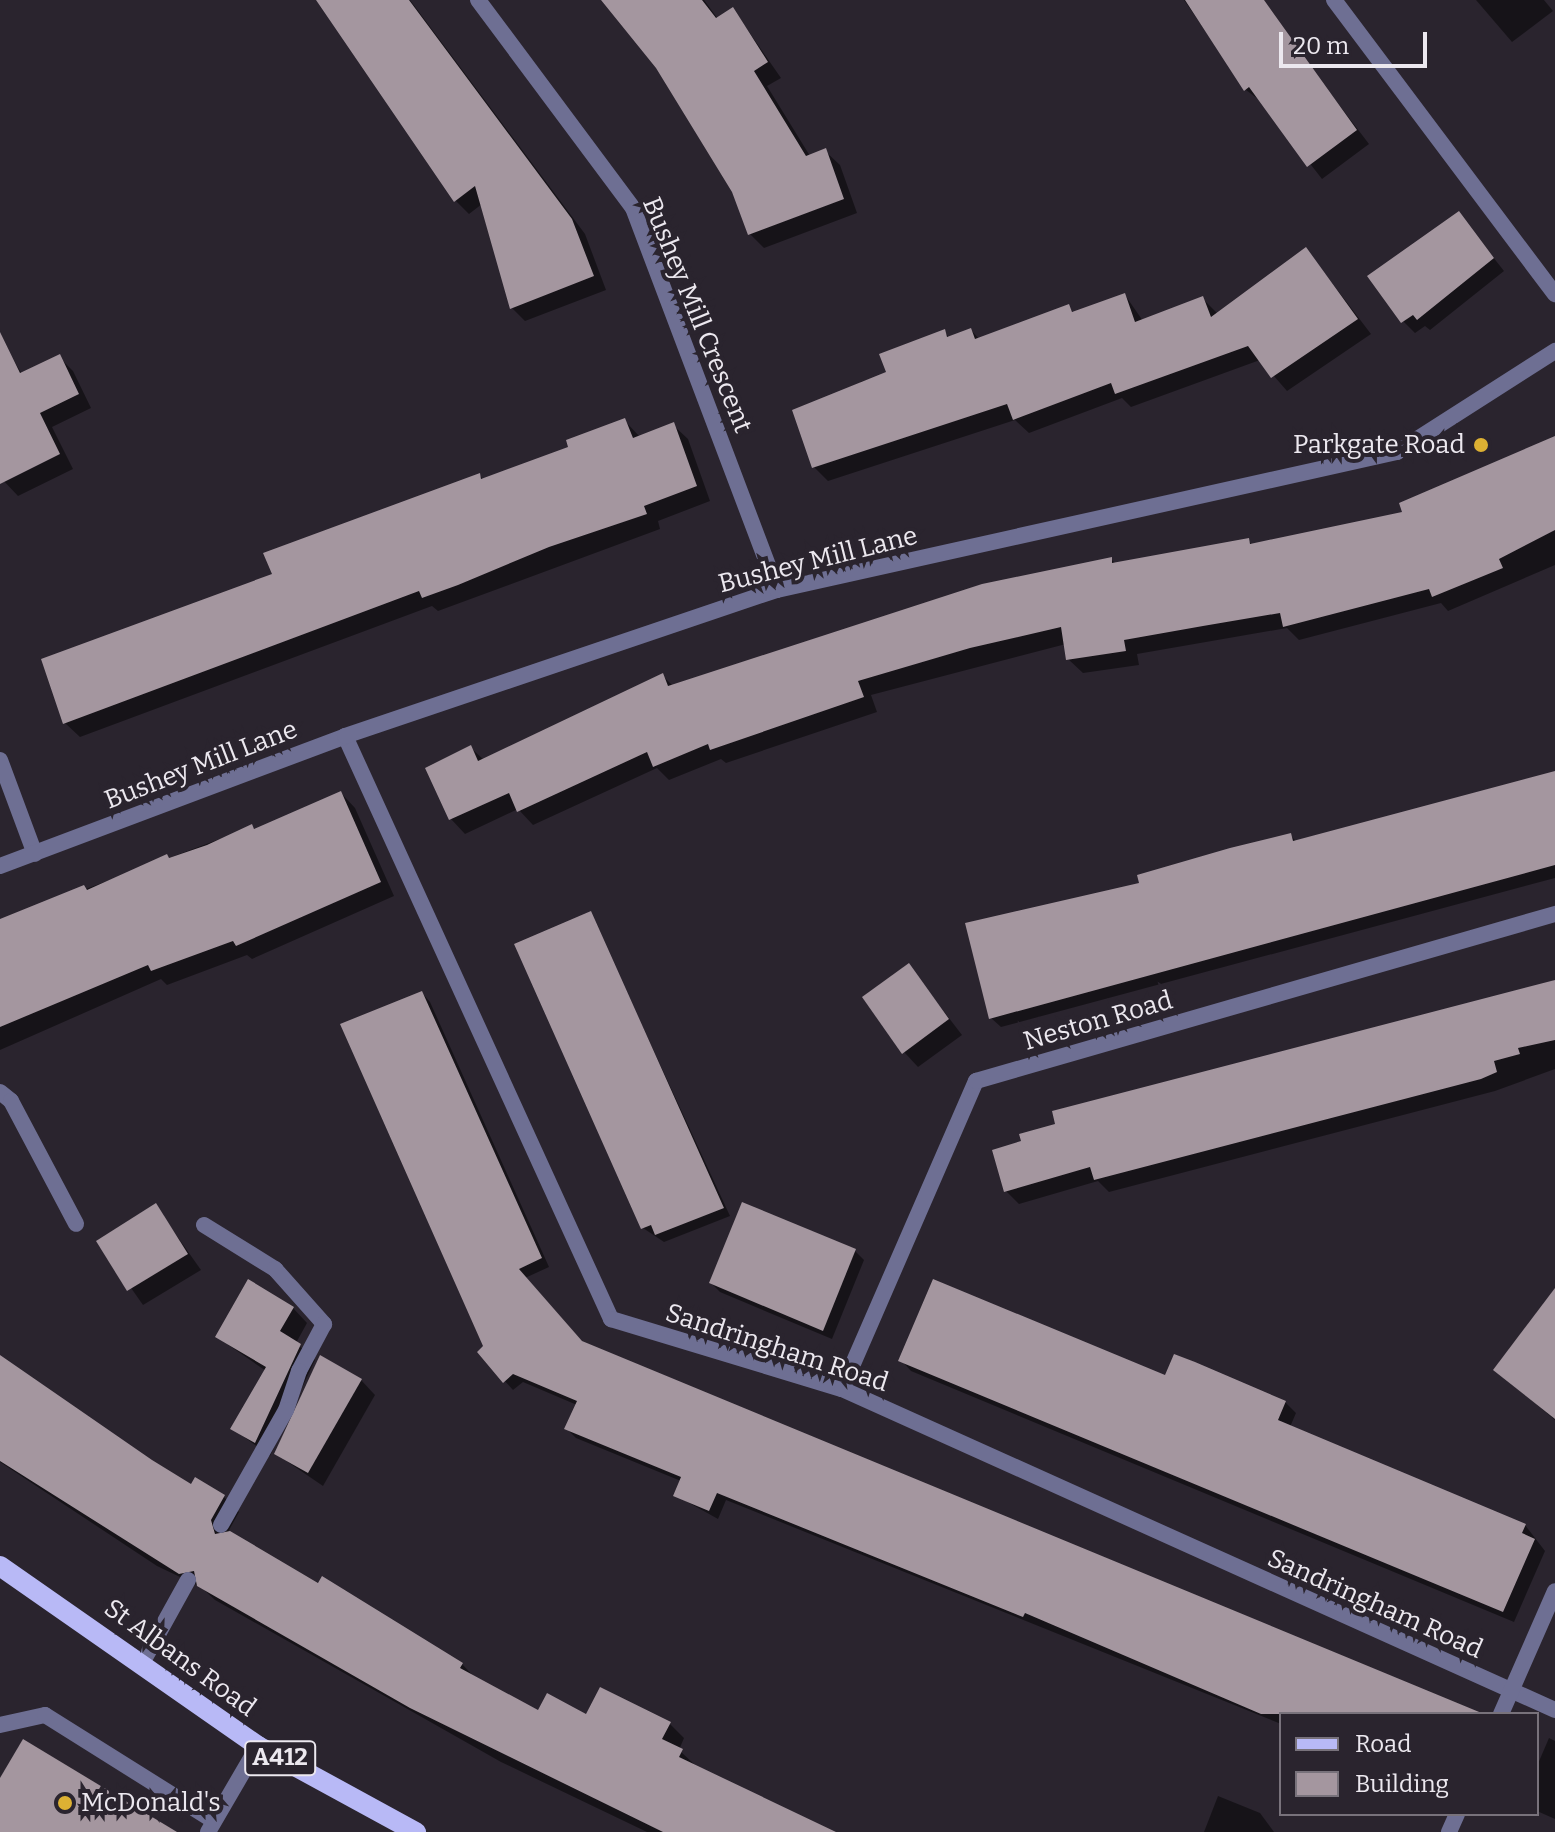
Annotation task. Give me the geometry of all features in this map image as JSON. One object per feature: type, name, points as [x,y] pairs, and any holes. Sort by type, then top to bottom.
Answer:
[{"type":"main road","name":"St Albans Road","points":[[0,1566],[258,1746],[416,1832]]},
{"type":"street","name":"Bushey Mill Crescent","points":[[478,0],[633,208],[777,590]]},
{"type":"street","points":[[1334,0],[1555,294]]},
{"type":"street","name":"Bushey Mill Lane","points":[[0,866],[345,736],[777,590],[1397,452],[1555,351]]},
{"type":"street","name":"Sandringham Road","points":[[345,736],[611,1319],[842,1389],[1555,1710]]},
{"type":"street","points":[[0,760],[35,854]]},
{"type":"street","name":"Neston Road","points":[[842,1389],[976,1081],[1555,914]]},
{"type":"street","points":[[0,1092],[11,1101],[76,1224]]},
{"type":"street","points":[[204,1225],[275,1269],[324,1324],[299,1371],[286,1410],[221,1525]]},
{"type":"street","points":[[142,1663],[188,1580]]},
{"type":"street","points":[[1502,1712],[1555,1591]]},
{"type":"street","points":[[0,1725],[45,1715],[211,1826],[258,1746]]},
{"type":"building","points":[[316,0],[409,0],[572,219],[594,276],[510,309],[475,186],[454,202]]},
{"type":"building","points":[[601,0],[702,0],[716,18],[733,7],[768,62],[754,71],[806,156],[826,148],[844,199],[748,235],[732,192],[656,68]]},
{"type":"building","points":[[1185,0],[1264,0],[1357,130],[1307,167],[1249,87],[1244,91]]},
{"type":"building","points":[[1459,211],[1494,258],[1417,320],[1413,315],[1401,323],[1367,276]]},
{"type":"building","points":[[1306,247],[1358,319],[1271,378],[1248,346],[1115,394],[1111,383],[1013,420],[1007,404],[812,468],[792,410],[886,372],[879,354],[945,329],[947,337],[971,328],[975,339],[1069,304],[1072,312],[1125,293],[1135,322],[1203,296],[1211,317]]},
{"type":"building","points":[[0,332],[20,373],[60,354],[79,394],[40,413],[60,454],[0,484]]},
{"type":"building","points":[[625,418],[633,438],[674,422],[697,486],[644,506],[647,514],[549,547],[458,585],[422,598],[419,591],[63,724],[41,659],[272,574],[263,553],[480,473],[481,479],[568,447],[566,440]]},
{"type":"building","points":[[1555,436],[1555,530],[1499,559],[1503,568],[1432,597],[1429,589],[1283,627],[1280,613],[1203,626],[1124,640],[1126,651],[1066,660],[1061,627],[970,648],[858,681],[864,697],[710,750],[708,744],[653,767],[647,752],[517,812],[509,793],[449,820],[425,768],[471,745],[478,761],[663,673],[668,686],[982,584],[1112,557],[1112,563],[1249,538],[1250,544],[1402,512],[1399,503]]},
{"type":"building","points":[[1555,771],[1555,865],[989,1019],[965,923],[1139,883],[1137,875],[1230,848],[1291,833],[1293,841]]},
{"type":"building","points":[[341,791],[381,882],[236,946],[233,941],[151,971],[148,965],[0,1027],[0,919],[84,885],[87,890],[167,854],[169,858],[207,845],[252,824],[254,829]]},
{"type":"building","points":[[591,911],[724,1208],[655,1235],[651,1225],[641,1229],[514,944]]},
{"type":"building","points":[[909,963],[949,1019],[902,1054],[862,997]]},
{"type":"building","points":[[1555,980],[1555,1040],[1518,1048],[1520,1054],[1494,1061],[1497,1072],[1481,1079],[1094,1180],[1090,1167],[1004,1192],[992,1150],[1021,1141],[1019,1134],[1055,1124],[1052,1111]]},
{"type":"building","points":[[422,991],[542,1258],[519,1269],[582,1341],[1479,1712],[1261,1714],[1025,1613],[1023,1617],[717,1493],[709,1511],[673,1496],[681,1477],[564,1429],[577,1401],[513,1374],[503,1383],[477,1352],[483,1346],[340,1024]]},
{"type":"building","points":[[742,1202],[856,1249],[823,1331],[709,1283]]},
{"type":"building","points":[[156,1203],[188,1254],[127,1291],[96,1241]]},
{"type":"building","points":[[248,1279],[294,1307],[280,1331],[301,1344],[255,1443],[230,1429],[266,1367],[215,1337]]},
{"type":"building","points":[[933,1279],[1165,1375],[1174,1354],[1195,1362],[1286,1401],[1278,1420],[1526,1524],[1522,1533],[1535,1539],[1503,1612],[898,1361]]},
{"type":"building","points":[[1555,1288],[1555,1419],[1493,1370]]},
{"type":"building","points":[[0,1355],[152,1460],[191,1484],[195,1477],[225,1495],[211,1520],[215,1534],[230,1531],[318,1583],[322,1576],[463,1663],[460,1668],[538,1710],[547,1693],[586,1714],[600,1687],[671,1722],[662,1739],[683,1749],[679,1757],[836,1832],[663,1832],[410,1708],[197,1586],[194,1571],[179,1574],[0,1461]]},
{"type":"building","points":[[320,1355],[362,1379],[308,1473],[274,1454]]},
{"type":"building","name":"McDonald's","points":[[23,1739],[177,1832],[0,1832],[0,1778]]},
{"type":"place","name":"Parkgate Road","points":[[1481,445]]},
{"type":"place","name":"McDonald's","points":[[65,1803]]}]
